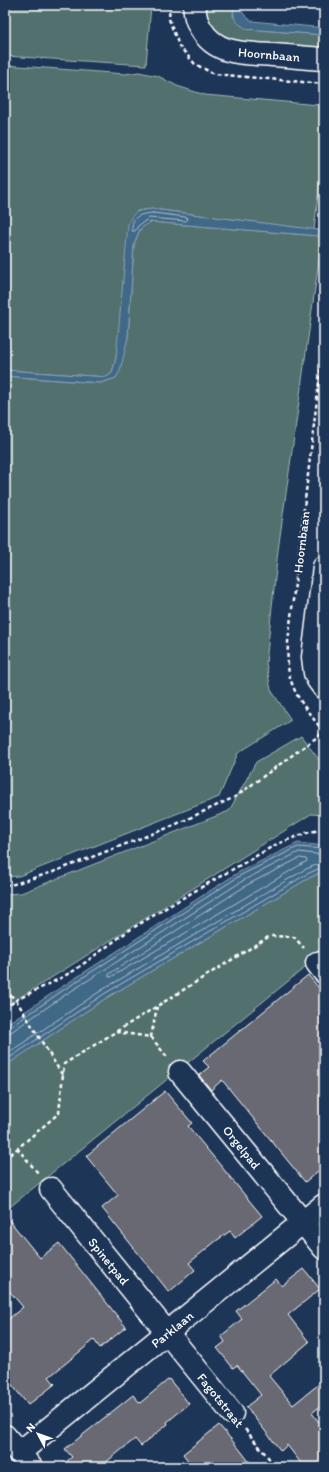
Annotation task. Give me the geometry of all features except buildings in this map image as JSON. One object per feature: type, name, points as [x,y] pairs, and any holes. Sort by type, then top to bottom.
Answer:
[{"type":"street","name":"Hoornbaan","points":[[195,5],[197,22],[203,33],[210,42],[224,49],[239,53],[324,59]]},
{"type":"street","name":"Hoornbaan","points":[[324,567],[313,657],[315,673],[324,688]]},
{"type":"street","name":"Orgelpad","points":[[180,1072],[324,1248]]},
{"type":"street","name":"Spinetpad","points":[[51,1189],[167,1333]]},
{"type":"street","name":"Parklaan","points":[[25,1460],[167,1333],[324,1205]]},
{"type":"street","name":"Fagotstraat","points":[[167,1333],[232,1413]]},
{"type":"street","points":[[5,1436],[25,1460]]},
{"type":"path","name":"Hoornbaan","points":[[324,341],[288,642],[288,664],[291,682],[298,698],[324,732]]},
{"type":"path","points":[[5,885],[14,884],[53,872],[162,830],[235,797],[324,732]]},
{"type":"path","points":[[5,1009],[16,1000],[75,970],[128,931],[277,844],[306,833],[324,829]]},
{"type":"path","points":[[5,1159],[59,1113],[64,1064],[270,936],[294,937],[320,968]]},
{"type":"path","points":[[5,990],[16,1000],[63,1076]]},
{"type":"path","points":[[116,1032],[151,1037],[157,1007]]},
{"type":"path","points":[[18,1148],[51,1189]]},
{"type":"path","name":"Fagotstraat","points":[[232,1413],[276,1467]]},
{"type":"green space","points":[[5,5],[151,5],[146,65],[5,56]]},
{"type":"green space","points":[[205,5],[234,5],[233,16],[247,29],[324,35],[324,53],[240,46],[217,33],[210,24]]},
{"type":"green space","points":[[5,65],[125,74],[139,72],[158,76],[177,86],[205,95],[319,105],[324,109],[324,144],[314,230],[153,209],[137,211],[116,358],[112,373],[107,377],[5,370]]},
{"type":"green space","points":[[150,222],[321,236],[319,260],[278,550],[266,663],[271,690],[291,720],[238,753],[219,797],[19,876],[5,877],[5,376],[100,383],[116,378],[128,337],[134,244],[140,229]]},
{"type":"green space","points":[[301,736],[324,766],[324,815],[311,814],[5,1007],[5,894],[21,893],[229,811],[256,762]]},
{"type":"green space","points":[[319,873],[324,874],[324,952],[5,1211],[5,1066],[106,998]]},
{"type":"water","points":[[234,5],[239,5],[244,14],[252,21],[324,28],[324,35],[247,29],[235,20]]},
{"type":"water","points":[[152,209],[319,230],[319,236],[150,222],[140,229],[134,244],[128,337],[120,371],[116,378],[100,383],[5,376],[5,370],[107,377],[112,373],[116,358],[128,225],[132,216],[137,212]]},
{"type":"water","points":[[298,843],[324,846],[324,874],[319,873],[309,878],[106,998],[5,1066],[5,1025],[239,872]]}]
